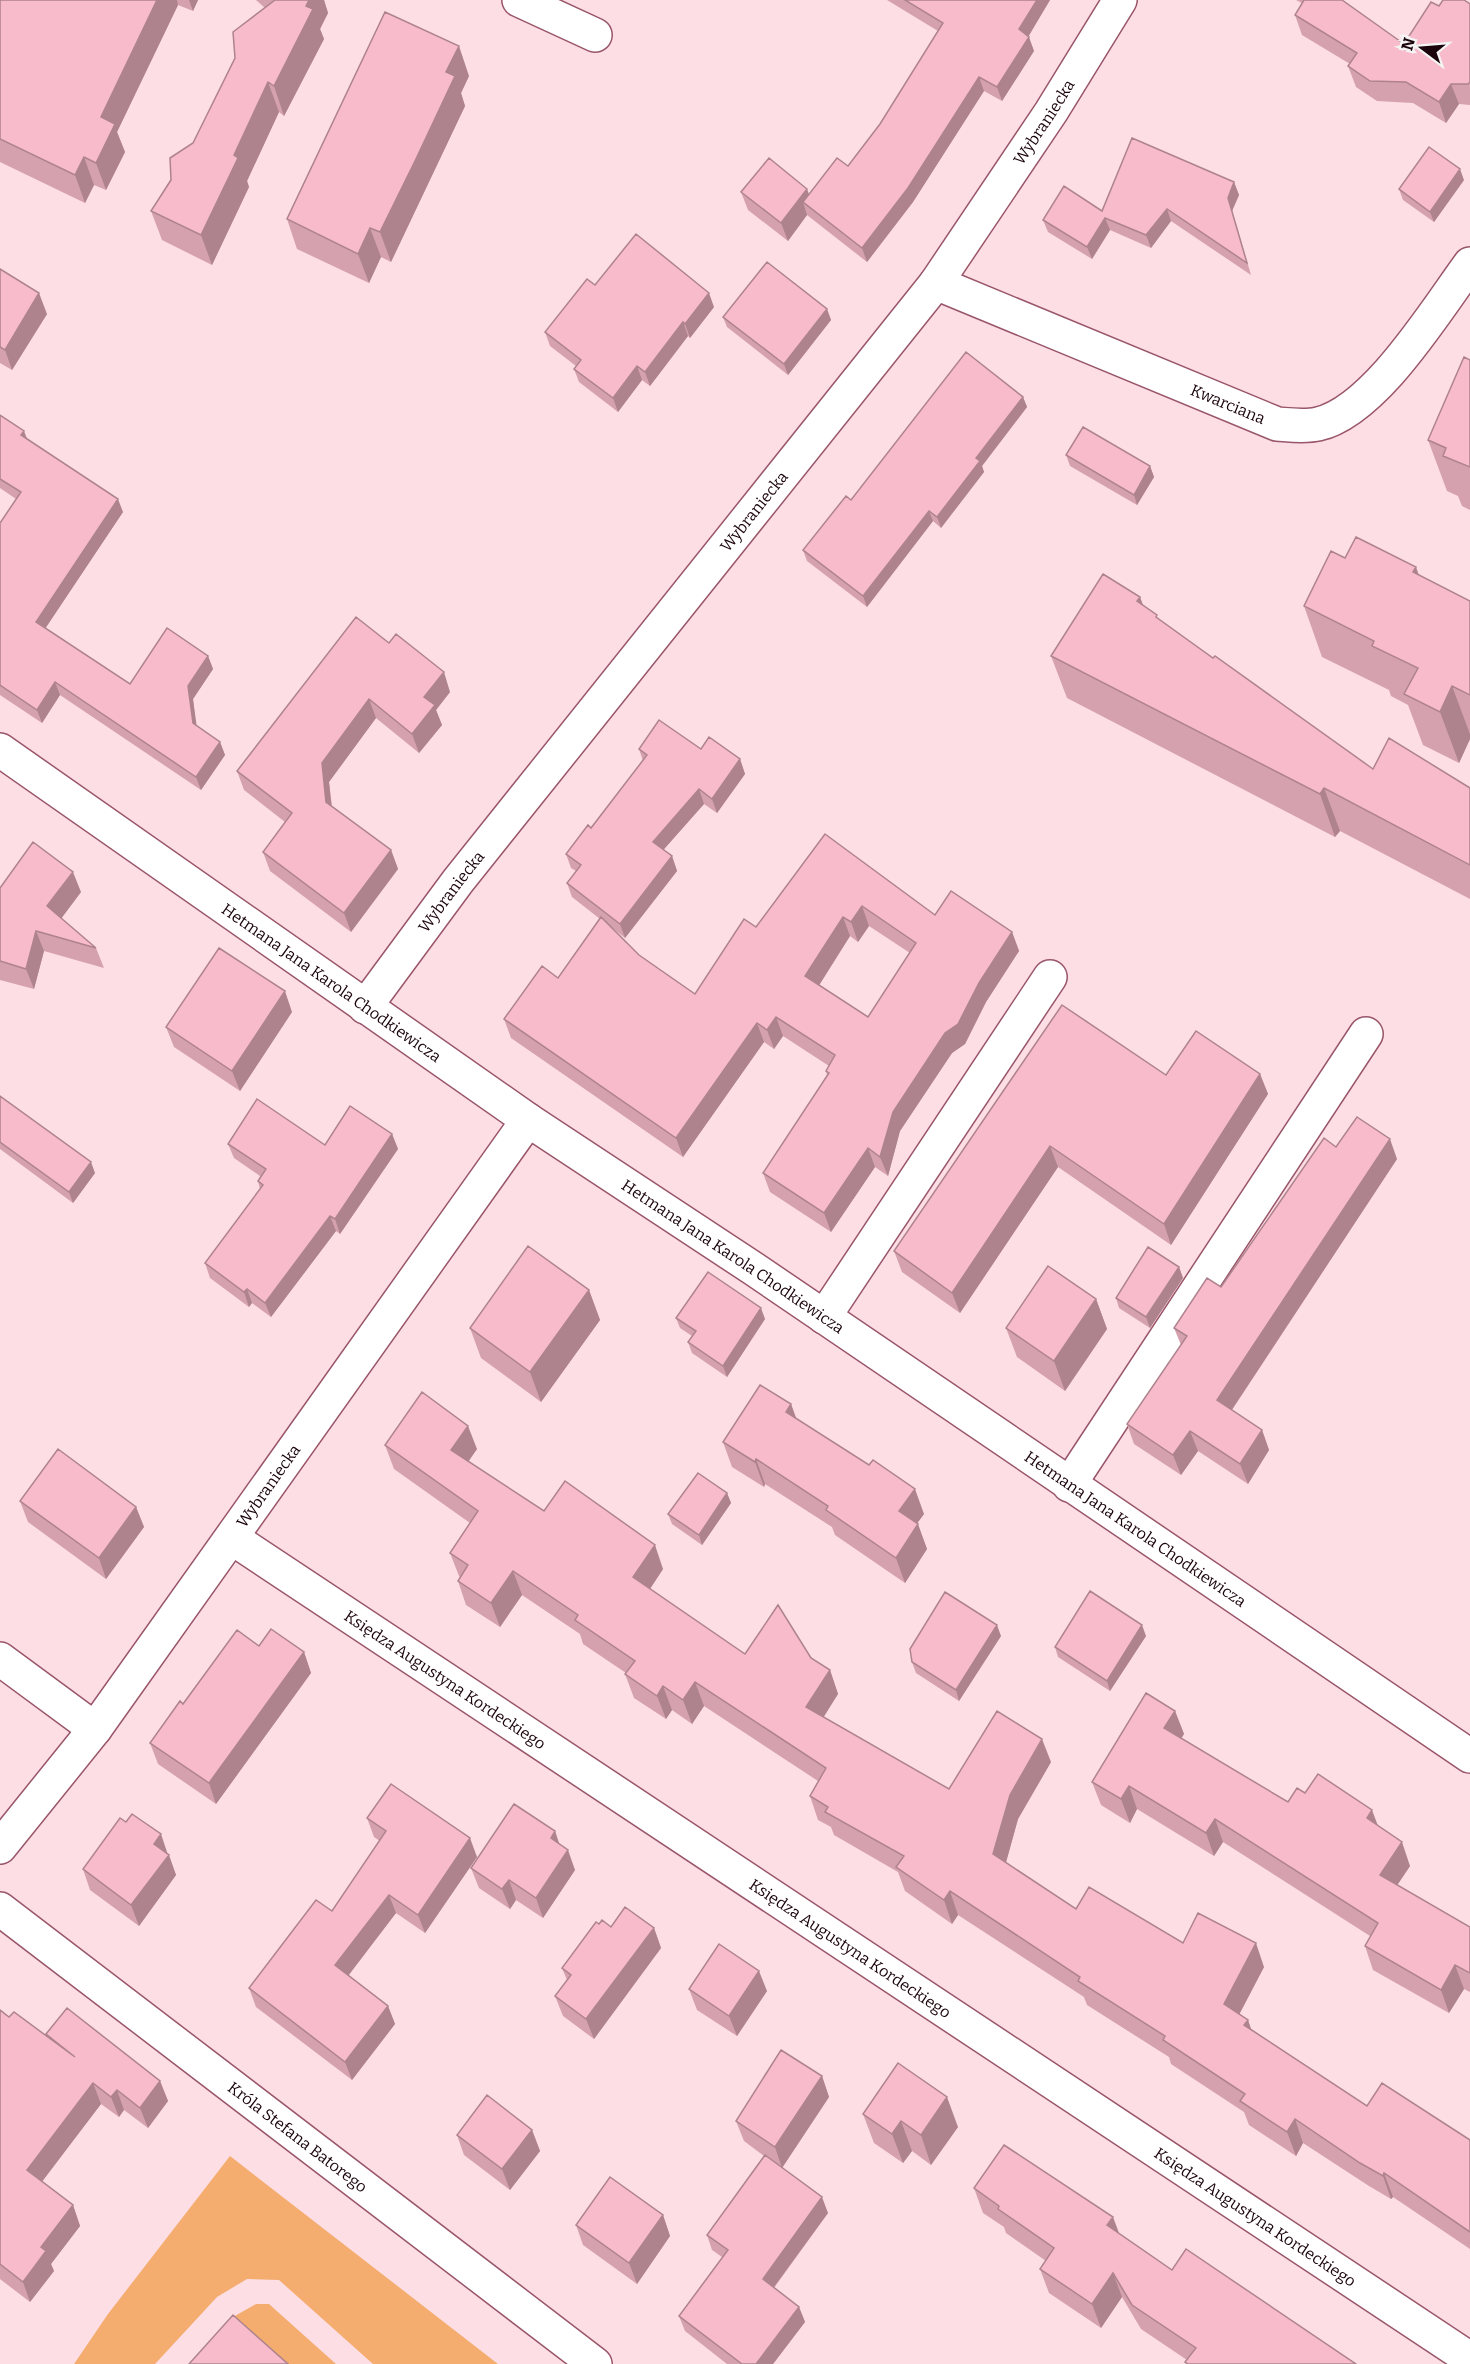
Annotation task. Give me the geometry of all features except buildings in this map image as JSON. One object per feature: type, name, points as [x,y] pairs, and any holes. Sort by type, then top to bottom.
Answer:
[{"type":"street","points":[[519,0],[595,35]]},
{"type":"street","name":"Wybraniecka","points":[[365,1007],[459,881],[936,283],[1051,112],[1120,0]]},
{"type":"street","name":"Kwarciana","points":[[936,283],[1277,424],[1300,426],[1320,423],[1341,414],[1367,395],[1394,367],[1470,264]]},
{"type":"street","name":"Hetmana Jana Karola Chodkiewicza","points":[[0,750],[528,1120],[824,1317],[1470,1755]]},
{"type":"street","points":[[824,1317],[1050,977]]},
{"type":"street","points":[[1069,1485],[1366,1034]]},
{"type":"street","name":"Wybraniecka","points":[[0,1847],[95,1729],[528,1120]]},
{"type":"street","name":"Księdza Augustyna Kordeckiego","points":[[232,1538],[1470,2360]]},
{"type":"street","points":[[0,1659],[95,1729]]},
{"type":"street","name":"Króla Stefana Batorego","points":[[0,1910],[595,2364]]},
{"type":"shaded area","points":[[230,2156],[498,2364],[373,2364],[279,2280],[247,2279],[217,2297],[155,2364],[74,2364],[108,2314]]},
{"type":"shaded area","points":[[256,2304],[269,2304],[336,2364],[192,2364],[233,2317]]}]
